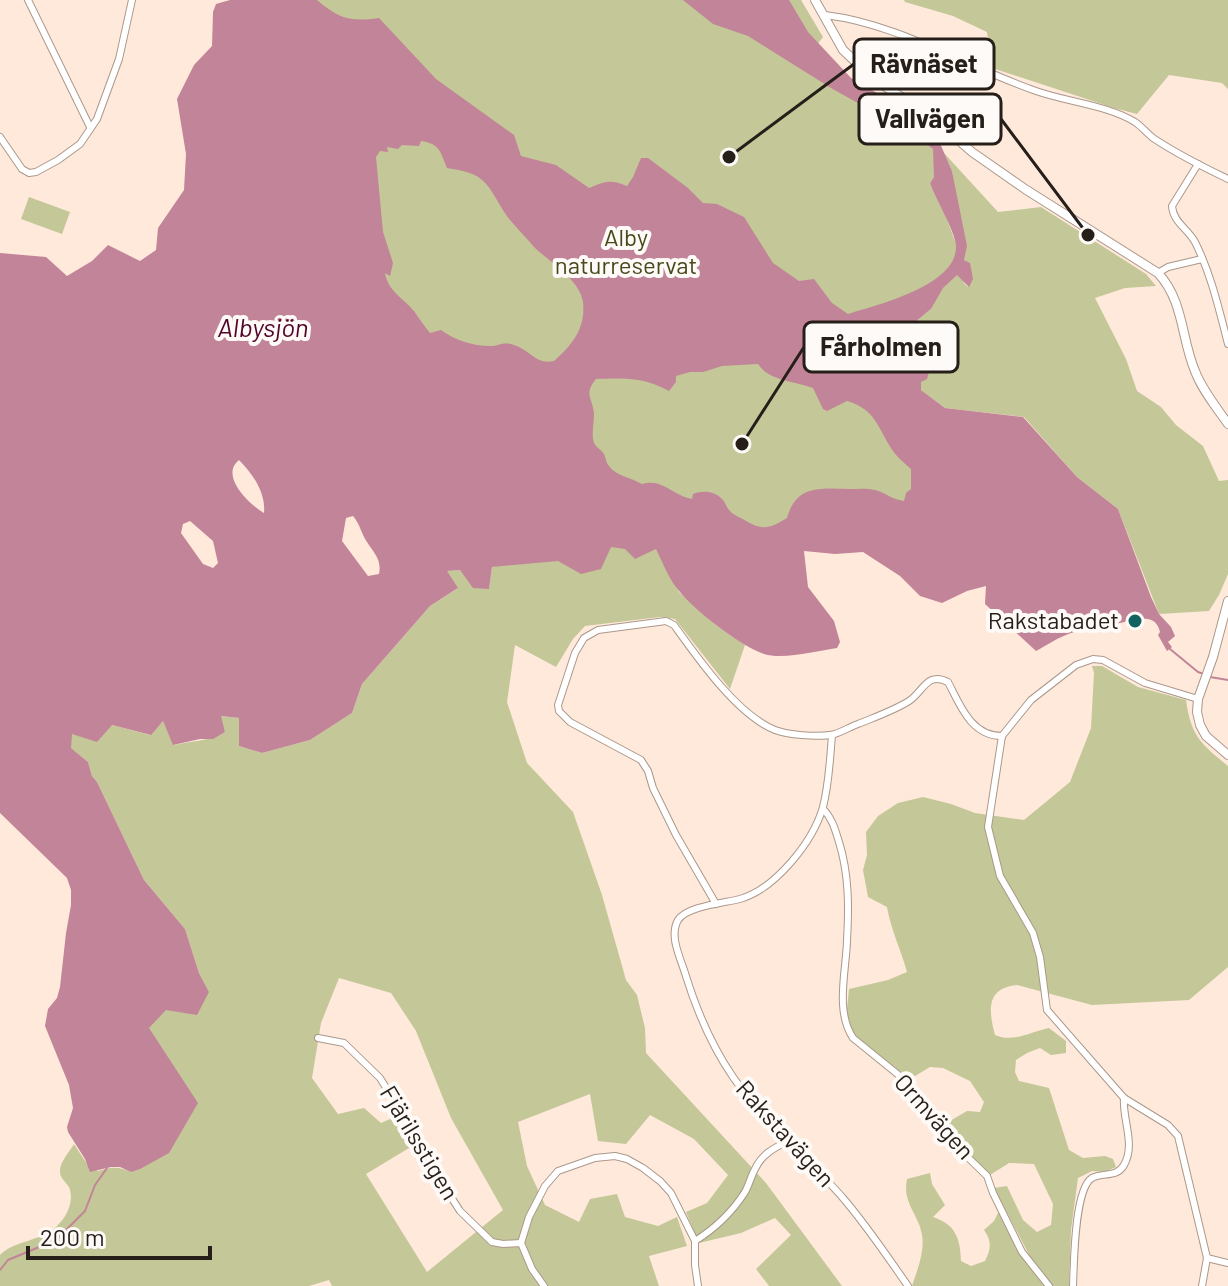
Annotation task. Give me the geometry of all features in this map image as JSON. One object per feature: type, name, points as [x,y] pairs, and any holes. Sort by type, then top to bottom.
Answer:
[{"type":"street","points":[[28,0],[90,127]]},
{"type":"street","points":[[0,137],[22,169],[29,173],[58,160],[80,144],[97,119],[119,59],[132,0]]},
{"type":"street","points":[[815,0],[843,50],[875,80],[931,116],[972,152],[1025,189],[1158,273],[1168,284],[1177,304],[1195,373],[1228,424]]},
{"type":"street","points":[[825,15],[848,18],[945,52],[1044,94],[1117,114],[1228,179]]},
{"type":"street","points":[[1198,164],[1172,206],[1174,216],[1194,240],[1213,286],[1228,344]]},
{"type":"street","points":[[1158,273],[1168,267],[1202,259]]},
{"type":"street","points":[[1228,601],[1198,699],[1197,712],[1206,736],[1228,755]]},
{"type":"street","points":[[716,904],[676,835],[641,760],[570,722],[559,711],[560,693],[584,638],[598,630],[666,621],[674,625],[713,677],[748,713],[775,730],[804,735],[832,735],[912,700],[931,680],[938,679],[948,682],[972,725],[984,734],[1002,736]]},
{"type":"street","points":[[1198,699],[1145,683],[1103,660],[1093,659],[1076,665],[1031,700],[1002,736],[988,827],[1000,876],[1033,933],[1043,965],[1047,1010],[1124,1098],[1168,1125],[1178,1136],[1207,1258],[1202,1286]]},
{"type":"street","name":"Rakstavägen","points":[[832,735],[823,809],[799,851],[774,880],[759,890],[743,898],[693,910],[681,917],[674,936],[694,1003],[733,1077],[870,1229],[908,1286]]},
{"type":"street","name":"Ormvägen","points":[[823,809],[830,816],[845,860],[848,894],[843,995],[847,1029],[853,1038],[906,1081],[948,1138],[987,1176],[1022,1252],[1049,1286]]},
{"type":"street","name":"Fjärilsstigen","points":[[318,1038],[344,1043],[380,1078],[412,1136],[460,1211],[492,1242],[521,1243]]},
{"type":"street","points":[[1073,1286],[1076,1228],[1084,1187],[1094,1177],[1117,1172],[1126,1162],[1129,1144],[1124,1098]]},
{"type":"street","points":[[695,1241],[735,1206],[747,1190],[755,1167],[768,1151],[788,1141]]},
{"type":"street","points":[[544,1286],[532,1269],[521,1243],[529,1217],[545,1186],[558,1171],[595,1158],[615,1156],[627,1159],[660,1181],[671,1193],[695,1241],[698,1286]]},
{"type":"street","points":[[1207,1258],[1228,1263]]},
{"type":"green space","name":"Alby naturreservat","points":[[277,0],[801,0],[823,37],[807,58],[914,123],[918,137],[934,149],[934,177],[930,183],[945,214],[957,247],[964,283],[968,287],[952,171],[944,153],[998,212],[1041,207],[1146,274],[1156,286],[1125,288],[1095,298],[1126,359],[1137,391],[1161,407],[1176,425],[1203,446],[1219,481],[1228,480],[1228,574],[1209,611],[1159,614],[1118,509],[1077,477],[1024,417],[945,408],[921,390],[921,382],[933,358],[915,339],[914,323],[931,309],[937,297],[872,325],[1006,523],[727,543],[204,233]]},
{"type":"green space","points":[[904,0],[1228,0],[1228,89],[1222,83],[1169,75],[1137,114],[1114,108],[992,68],[987,32],[953,16]]},
{"type":"green space","points":[[29,197],[70,212],[62,234],[21,219]]},
{"type":"green space","points":[[611,547],[656,548],[679,592],[717,626],[745,645],[730,689],[675,619],[660,617],[585,626],[556,667],[515,645],[507,702],[527,763],[573,812],[602,895],[626,980],[637,995],[645,1028],[646,1053],[766,1183],[842,1286],[769,1286],[756,1269],[791,1235],[775,1218],[741,1233],[699,1243],[686,1212],[707,1203],[728,1175],[694,1139],[650,1115],[626,1144],[598,1141],[590,1094],[518,1122],[527,1166],[545,1205],[579,1222],[590,1199],[617,1194],[625,1217],[658,1226],[677,1217],[687,1246],[649,1256],[659,1286],[332,1286],[329,1280],[309,1286],[0,1286],[0,1255],[13,1246],[50,1232],[66,1214],[71,1193],[60,1168],[74,1144],[89,1167],[98,1171],[114,1168],[131,1172],[148,1028],[165,1010],[209,992],[199,973],[185,929],[144,880],[88,762],[71,748],[70,730],[112,725],[150,735],[163,721],[174,745],[225,732],[220,716],[239,718],[239,746],[262,753],[310,740],[352,713],[362,684],[430,606],[457,589],[446,571],[460,570],[489,588],[492,567]],"holes":[[[339,978],[391,993],[416,1031],[451,1118],[503,1210],[427,1272],[366,1174],[414,1145],[397,1116],[381,1123],[364,1108],[338,1114],[312,1078],[321,1023]]]},
{"type":"green space","points":[[1092,666],[1102,666],[1138,687],[1186,700],[1194,731],[1228,766],[1228,967],[1189,1000],[1092,1005],[1017,985],[1007,987],[994,996],[991,1018],[995,1035],[1015,1037],[1049,1028],[1066,1041],[1066,1053],[1051,1055],[1040,1048],[1016,1060],[1015,1072],[1019,1081],[1049,1088],[1069,1150],[1083,1158],[1105,1156],[1113,1159],[1116,1167],[1104,1172],[1092,1171],[1078,1178],[1071,1230],[1069,1286],[1051,1286],[1035,1266],[994,1188],[1007,1186],[1023,1220],[1037,1232],[1051,1225],[1053,1204],[1034,1164],[1009,1163],[990,1175],[943,1125],[967,1111],[980,1112],[984,1102],[970,1081],[943,1068],[930,1067],[910,1079],[852,1034],[846,1019],[849,989],[907,972],[887,907],[868,897],[863,870],[867,855],[866,832],[878,816],[898,803],[923,797],[975,813],[1024,820],[1070,782],[1091,728]]},
{"type":"green space","points":[[930,1173],[932,1184],[945,1205],[933,1217],[952,1228],[961,1261],[971,1266],[985,1261],[990,1245],[984,1230],[998,1213],[1030,1267],[1046,1286],[912,1286],[923,1241],[907,1195],[907,1179]]},
{"type":"water","name":"Albysjön","points":[[230,0],[317,0],[346,18],[379,18],[436,79],[514,135],[521,156],[556,165],[589,188],[608,182],[627,186],[641,158],[648,158],[703,203],[717,204],[744,217],[773,263],[799,281],[814,279],[832,303],[848,314],[895,299],[929,283],[943,273],[952,261],[955,242],[930,183],[934,177],[933,149],[915,135],[831,88],[748,36],[713,24],[683,0],[789,0],[808,32],[851,78],[919,117],[939,141],[952,171],[967,246],[964,260],[970,263],[973,279],[969,287],[957,275],[943,288],[931,309],[914,323],[916,339],[933,358],[927,379],[921,382],[921,390],[945,408],[1023,417],[1077,477],[1118,509],[1151,597],[1175,636],[1168,642],[1172,647],[1167,651],[1158,635],[1157,625],[1142,619],[1071,633],[1036,651],[985,604],[986,586],[942,603],[920,596],[900,576],[863,552],[835,554],[804,551],[808,587],[834,621],[840,642],[837,648],[772,656],[744,644],[687,600],[673,582],[656,549],[635,559],[625,549],[611,547],[601,569],[581,574],[558,561],[492,567],[489,589],[473,588],[460,570],[447,571],[458,588],[430,606],[362,684],[352,713],[310,740],[262,753],[239,746],[239,718],[221,716],[225,732],[213,739],[173,745],[163,721],[151,735],[112,725],[97,742],[72,734],[71,748],[88,762],[144,880],[185,929],[199,973],[209,992],[197,1015],[166,1010],[149,1028],[198,1103],[169,1153],[131,1172],[111,1167],[90,1172],[68,1132],[73,1108],[69,1085],[45,1026],[48,1009],[57,998],[60,987],[71,890],[67,878],[0,813],[0,253],[46,257],[67,276],[92,261],[108,245],[140,261],[156,250],[158,228],[184,190],[186,154],[177,99],[194,65],[212,46],[216,4]],"holes":[[[421,141],[436,146],[447,168],[479,177],[490,188],[510,220],[576,286],[583,302],[580,328],[567,349],[554,361],[542,361],[510,344],[477,345],[441,330],[430,333],[389,285],[385,273],[390,276],[393,263],[383,232],[376,157],[380,151],[388,152],[387,147],[419,146]],[[758,364],[775,377],[813,388],[827,411],[847,401],[866,410],[897,456],[911,469],[911,489],[904,501],[872,489],[819,489],[796,499],[787,518],[762,527],[733,514],[723,500],[713,493],[693,494],[692,499],[656,483],[642,484],[612,469],[593,439],[594,414],[589,393],[596,379],[642,381],[669,391],[676,382],[676,376],[722,366]],[[239,460],[254,478],[261,491],[264,513],[239,490],[232,474]],[[353,516],[377,557],[379,574],[368,576],[342,541],[346,518]],[[190,521],[213,541],[218,563],[213,568],[203,564],[181,533],[183,524]]]},
{"type":"waterway","points":[[1170,649],[1204,674]]},
{"type":"waterway","points":[[1210,677],[1228,680]]},
{"type":"waterway","points":[[0,1270],[8,1260],[56,1240],[85,1211],[95,1185],[107,1168]]},
{"type":"place","name":"Rävnäset","points":[[729,157]]},
{"type":"place","name":"Vallvägen","points":[[1088,235]]},
{"type":"place","name":"Fårholmen","points":[[742,444]]},
{"type":"place","name":"Rakstabadet","points":[[1135,621]]}]
